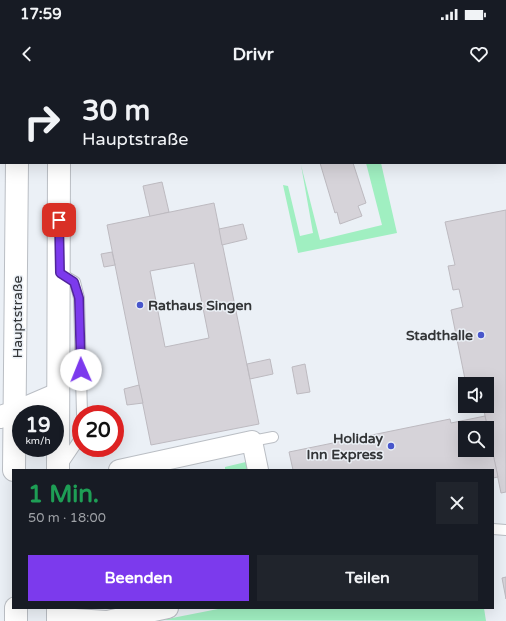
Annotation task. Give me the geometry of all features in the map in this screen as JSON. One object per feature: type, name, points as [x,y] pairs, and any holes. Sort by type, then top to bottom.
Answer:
[{"type":"main road","name":"Hauptstraße","points":[[14,469],[8,414],[17,164]]},
{"type":"main road","points":[[58,469],[60,273],[59,164]]},
{"type":"main road","points":[[8,414],[58,394]]},
{"type":"main road","points":[[0,460],[12,474]]},
{"type":"main road","points":[[16,609],[16,621]]},
{"type":"street","points":[[124,469],[252,441],[258,469]]},
{"type":"street","points":[[58,616],[107,621],[163,609]]},
{"type":"lane","points":[[60,273],[74,282],[79,298],[82,405]]},
{"type":"lane","points":[[252,441],[273,437]]},
{"type":"lane","points":[[59,469],[72,450]]},
{"type":"lane","points":[[494,529],[506,530]]},
{"type":"green space","points":[[366,164],[381,164],[397,233],[298,253],[283,185],[288,186],[300,236],[313,233],[301,165],[320,240],[382,225]]},
{"type":"green space","points":[[250,461],[252,469],[225,469],[225,467]]},
{"type":"green space","points":[[218,609],[484,609],[486,621],[162,620]]},
{"type":"building","points":[[320,164],[353,164],[366,203],[358,206],[362,216],[340,224],[337,212],[335,213]]},
{"type":"building","points":[[162,182],[169,212],[150,217],[143,186]]},
{"type":"building","name":"Rathaus Singen","points":[[214,203],[259,424],[151,445],[107,225]],"holes":[[[194,263],[209,338],[165,347],[150,271]]]},
{"type":"building","name":"Stadthalle","points":[[506,210],[506,492],[501,493],[494,457],[494,421],[486,421],[484,413],[494,413],[494,377],[465,377],[451,310],[463,307],[459,289],[453,290],[448,266],[455,265],[445,222]]},
{"type":"building","points":[[243,224],[247,239],[222,245],[219,229]]},
{"type":"building","points":[[112,252],[115,265],[104,267],[101,254]]},
{"type":"building","points":[[270,359],[273,374],[250,379],[247,364]]},
{"type":"building","points":[[305,364],[310,392],[297,394],[292,367]]},
{"type":"building","points":[[139,385],[143,403],[127,405],[124,389]]},
{"type":"building","name":"Holiday Inn Express","points":[[485,416],[486,421],[461,421]]},
{"type":"building","name":"Holiday Inn Express","points":[[450,419],[451,423],[458,422],[458,457],[494,457],[498,477],[494,478],[494,469],[293,469],[289,452]]},
{"type":"building","points":[[506,577],[506,599],[502,578]]},
{"type":"place","name":"Rathaus Singen","points":[[140,305]]},
{"type":"place","name":"Stadthalle","points":[[481,335]]},
{"type":"place","name":"Holiday Inn Express","points":[[391,446]]},
{"type":"route","points":[[59,220],[60,273],[74,282],[79,298],[81,370]]}]
